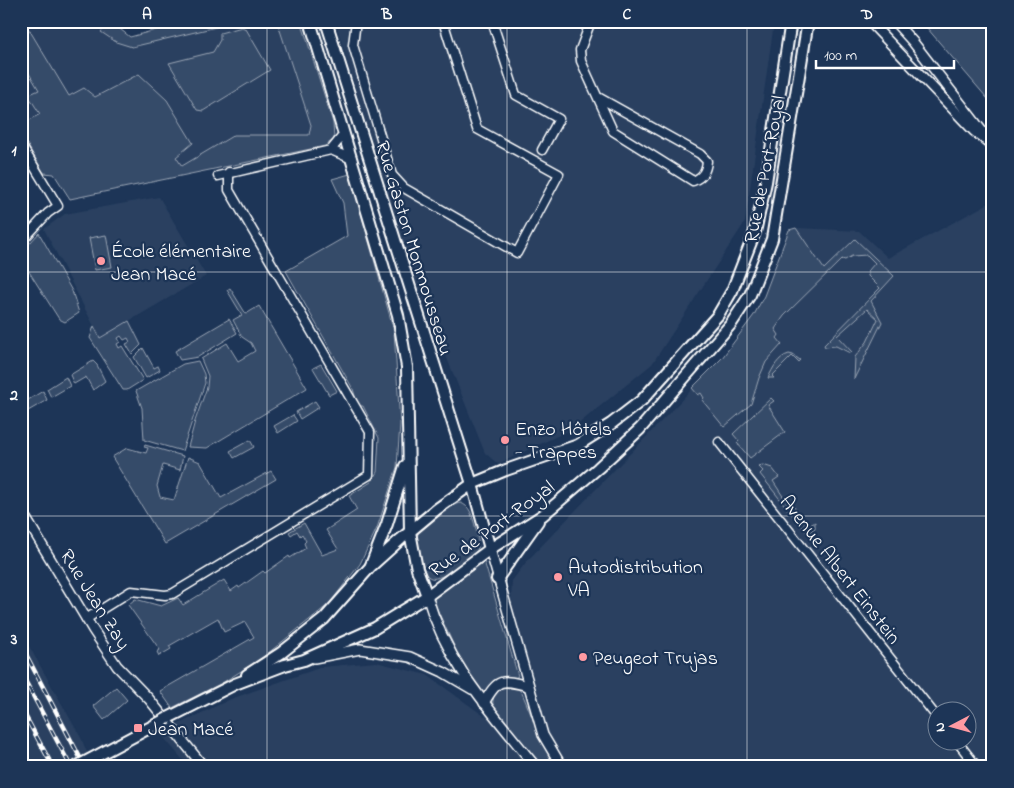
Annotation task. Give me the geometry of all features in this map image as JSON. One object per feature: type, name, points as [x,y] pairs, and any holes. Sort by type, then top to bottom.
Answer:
[{"type":"main road","name":"Rue Gaston Monmousseau","points":[[310,21],[398,315],[407,367],[407,459]]},
{"type":"main road","name":"Rue Gaston Monmousseau","points":[[326,21],[472,484],[490,549]]},
{"type":"main road","name":"Rue de Port-Royal","points":[[235,684],[281,653],[324,619],[371,566],[436,509],[472,484],[578,445],[611,424],[642,400],[718,315],[732,291],[754,232],[766,182],[791,21]]},
{"type":"main road","name":"Rue de Port-Royal","points":[[76,767],[235,684],[285,665],[304,660],[375,628],[427,596],[490,549],[543,515],[640,429],[732,324],[750,294],[772,239],[808,21]]},
{"type":"main road","points":[[407,459],[410,532],[417,569],[427,596]]},
{"type":"main road","points":[[371,566],[387,524],[407,459]]},
{"type":"main road","points":[[497,579],[543,515]]},
{"type":"street","points":[[356,21],[353,45],[392,175],[404,188],[517,253],[559,174],[477,128],[443,21]]},
{"type":"street","points":[[492,21],[516,95],[559,119],[542,150]]},
{"type":"street","points":[[591,21],[580,50],[581,61],[613,131],[693,181],[701,178],[707,161],[700,154],[598,96]]},
{"type":"street","points":[[869,21],[974,131],[991,144]]},
{"type":"street","points":[[894,21],[913,42],[991,144]]},
{"type":"street","points":[[331,150],[344,134]]},
{"type":"street","points":[[21,146],[58,206],[48,212],[21,242]]},
{"type":"street","points":[[218,176],[331,150],[352,159]]},
{"type":"street","points":[[86,619],[131,591],[164,596],[172,594],[369,475],[370,432],[228,190],[229,172]]},
{"type":"street","name":"Avenue Albert Einstein","points":[[720,442],[926,703]]},
{"type":"street","name":"Rue Jean Zay","points":[[21,510],[86,619],[118,666],[149,699],[204,767]]},
{"type":"street","points":[[490,549],[543,735],[562,767]]},
{"type":"street","points":[[427,596],[442,636],[462,674],[536,767]]},
{"type":"street","points":[[304,660],[360,649],[410,657],[443,672],[477,692]]},
{"type":"street","points":[[484,703],[492,688],[499,683],[507,680],[528,686]]},
{"type":"street","points":[[964,750],[977,767]]},
{"type":"shaded area","points":[[21,21],[110,21],[130,37],[189,21],[277,21],[311,125],[309,135],[182,166],[64,190],[54,173],[44,173],[21,134]]},
{"type":"shaded area","points":[[21,21],[24,21],[69,96],[84,88],[95,97],[139,74],[167,100],[193,143],[176,157],[182,166],[234,135],[309,135],[311,125],[277,21],[301,21],[333,123],[334,139],[325,146],[70,199],[54,174],[44,173],[21,134],[21,117],[25,123],[40,114],[28,95],[39,90],[21,60]]},
{"type":"shaded area","points":[[99,21],[110,21],[130,37],[189,21],[236,21],[132,47],[116,42],[101,32],[106,26]]},
{"type":"shaded area","points":[[335,21],[771,21],[774,23],[745,222],[652,364],[572,429],[498,464],[485,453],[409,263]]},
{"type":"shaded area","points":[[921,21],[993,21],[993,105]]},
{"type":"shaded area","points":[[242,27],[246,29],[270,70],[203,111],[197,110],[169,63],[213,52],[220,40],[220,33]]},
{"type":"shaded area","points":[[350,174],[394,331],[400,424],[397,467],[377,528],[360,564],[329,604],[262,658],[222,683],[172,708],[160,691],[254,637],[245,622],[224,632],[218,618],[169,646],[171,649],[159,656],[157,652],[160,650],[128,605],[135,599],[161,606],[178,598],[183,605],[224,580],[231,591],[238,586],[239,588],[263,571],[265,573],[289,556],[290,558],[306,548],[304,543],[306,541],[302,534],[300,536],[297,531],[291,535],[289,532],[304,523],[322,555],[338,549],[326,530],[357,510],[349,496],[371,482],[377,472],[379,438],[363,406],[358,406],[353,389],[286,271],[347,236],[343,203],[332,179]]},
{"type":"shaded area","name":"École élémentaire Jean Macé","points":[[159,197],[206,276],[100,338],[44,229],[65,214]]},
{"type":"shaded area","points":[[993,201],[993,767],[189,767],[160,733],[231,699],[322,667],[376,662],[427,675],[484,716],[535,692],[511,602],[512,581],[527,561],[722,358],[754,315],[764,297],[789,230],[796,228],[859,231],[888,258]]},
{"type":"shaded area","points":[[796,228],[824,269],[855,239],[894,276],[871,301],[882,322],[854,379],[855,357],[867,342],[878,319],[867,309],[837,336],[852,352],[850,353],[836,346],[825,347],[824,345],[880,288],[868,276],[868,271],[875,263],[867,255],[842,259],[784,316],[775,329],[779,335],[777,338],[782,344],[766,362],[751,404],[724,427],[702,400],[704,398],[701,393],[698,395],[692,388],[722,358],[754,315],[764,296],[789,230]]},
{"type":"shaded area","points":[[39,233],[72,291],[79,313],[65,322],[59,319],[21,259],[21,253]]},
{"type":"shaded area","points":[[106,235],[112,267],[95,270],[89,238]]},
{"type":"shaded area","points":[[230,288],[246,314],[259,306],[307,388],[207,448],[188,447],[207,387],[208,376],[201,359],[227,343],[238,361],[255,351],[251,343],[242,337],[233,320],[242,315],[227,290]]},
{"type":"shaded area","points":[[229,319],[237,333],[198,357],[180,360],[175,351]]},
{"type":"shaded area","points":[[129,321],[141,345],[132,354],[126,344],[130,342],[128,338],[124,340],[121,336],[118,338],[120,342],[117,344],[119,348],[122,346],[143,380],[127,390],[123,390],[90,338],[94,326],[100,338]]},
{"type":"shaded area","points":[[143,348],[154,368],[158,366],[160,370],[146,378],[134,357]]},
{"type":"shaded area","points":[[789,354],[800,360],[798,362],[792,356],[772,376],[774,378],[768,378],[779,360]]},
{"type":"shaded area","points":[[93,361],[105,381],[93,390],[86,377],[74,384],[70,375]]},
{"type":"shaded area","points":[[198,361],[204,374],[205,383],[182,451],[144,440],[142,408],[136,391],[183,364]]},
{"type":"shaded area","points":[[321,364],[337,391],[329,395],[313,368]]},
{"type":"shaded area","points":[[66,377],[70,386],[51,397],[47,389]]},
{"type":"shaded area","points":[[43,391],[47,400],[28,411],[23,403]]},
{"type":"shaded area","points":[[771,398],[774,401],[768,405],[785,432],[750,458],[737,443],[739,441],[733,434]]},
{"type":"shaded area","points":[[315,401],[319,407],[300,419],[296,412]]},
{"type":"shaded area","points":[[293,415],[297,421],[278,433],[274,426]]},
{"type":"shaded area","points":[[250,440],[254,447],[234,458],[230,451]]},
{"type":"shaded area","points":[[145,445],[183,456],[180,470],[163,465],[157,486],[160,497],[174,500],[188,457],[200,462],[221,498],[271,471],[276,479],[165,544],[112,457],[127,448],[146,453],[148,448],[144,447]]},
{"type":"shaded area","points":[[763,465],[772,468],[779,477],[773,481],[788,504],[791,502],[809,526],[815,522],[815,528],[807,533],[802,527],[805,524],[801,520],[798,522],[760,474],[763,471],[758,466]]},
{"type":"shaded area","points":[[461,503],[467,507],[471,514],[477,535],[478,548],[471,557],[457,568],[442,576],[431,578],[426,574],[421,560],[418,533],[425,523],[437,514],[450,506]]},
{"type":"shaded area","points":[[484,561],[518,676],[497,681],[484,695],[460,659],[432,598]]},
{"type":"shaded area","points":[[21,632],[81,738],[93,767],[24,767],[21,760]]},
{"type":"shaded area","points":[[503,686],[516,686],[522,693],[542,741],[556,767],[541,767],[493,707],[495,695]]},
{"type":"shaded area","points":[[116,687],[127,700],[104,720],[93,706]]},
{"type":"railway","points":[[21,645],[85,767]]},
{"type":"railway","points":[[21,673],[71,767]]},
{"type":"railway","points":[[21,708],[53,767]]},
{"type":"place","name":"École élémentaire Jean Macé","points":[[101,261]]},
{"type":"place","name":"Enzo Hôtels - Trappes","points":[[505,440]]},
{"type":"place","name":"Autodistribution VA","points":[[558,577]]},
{"type":"place","name":"Peugeot Trujas","points":[[583,657]]},
{"type":"place","name":"Jean Macé","points":[[138,728]]}]
